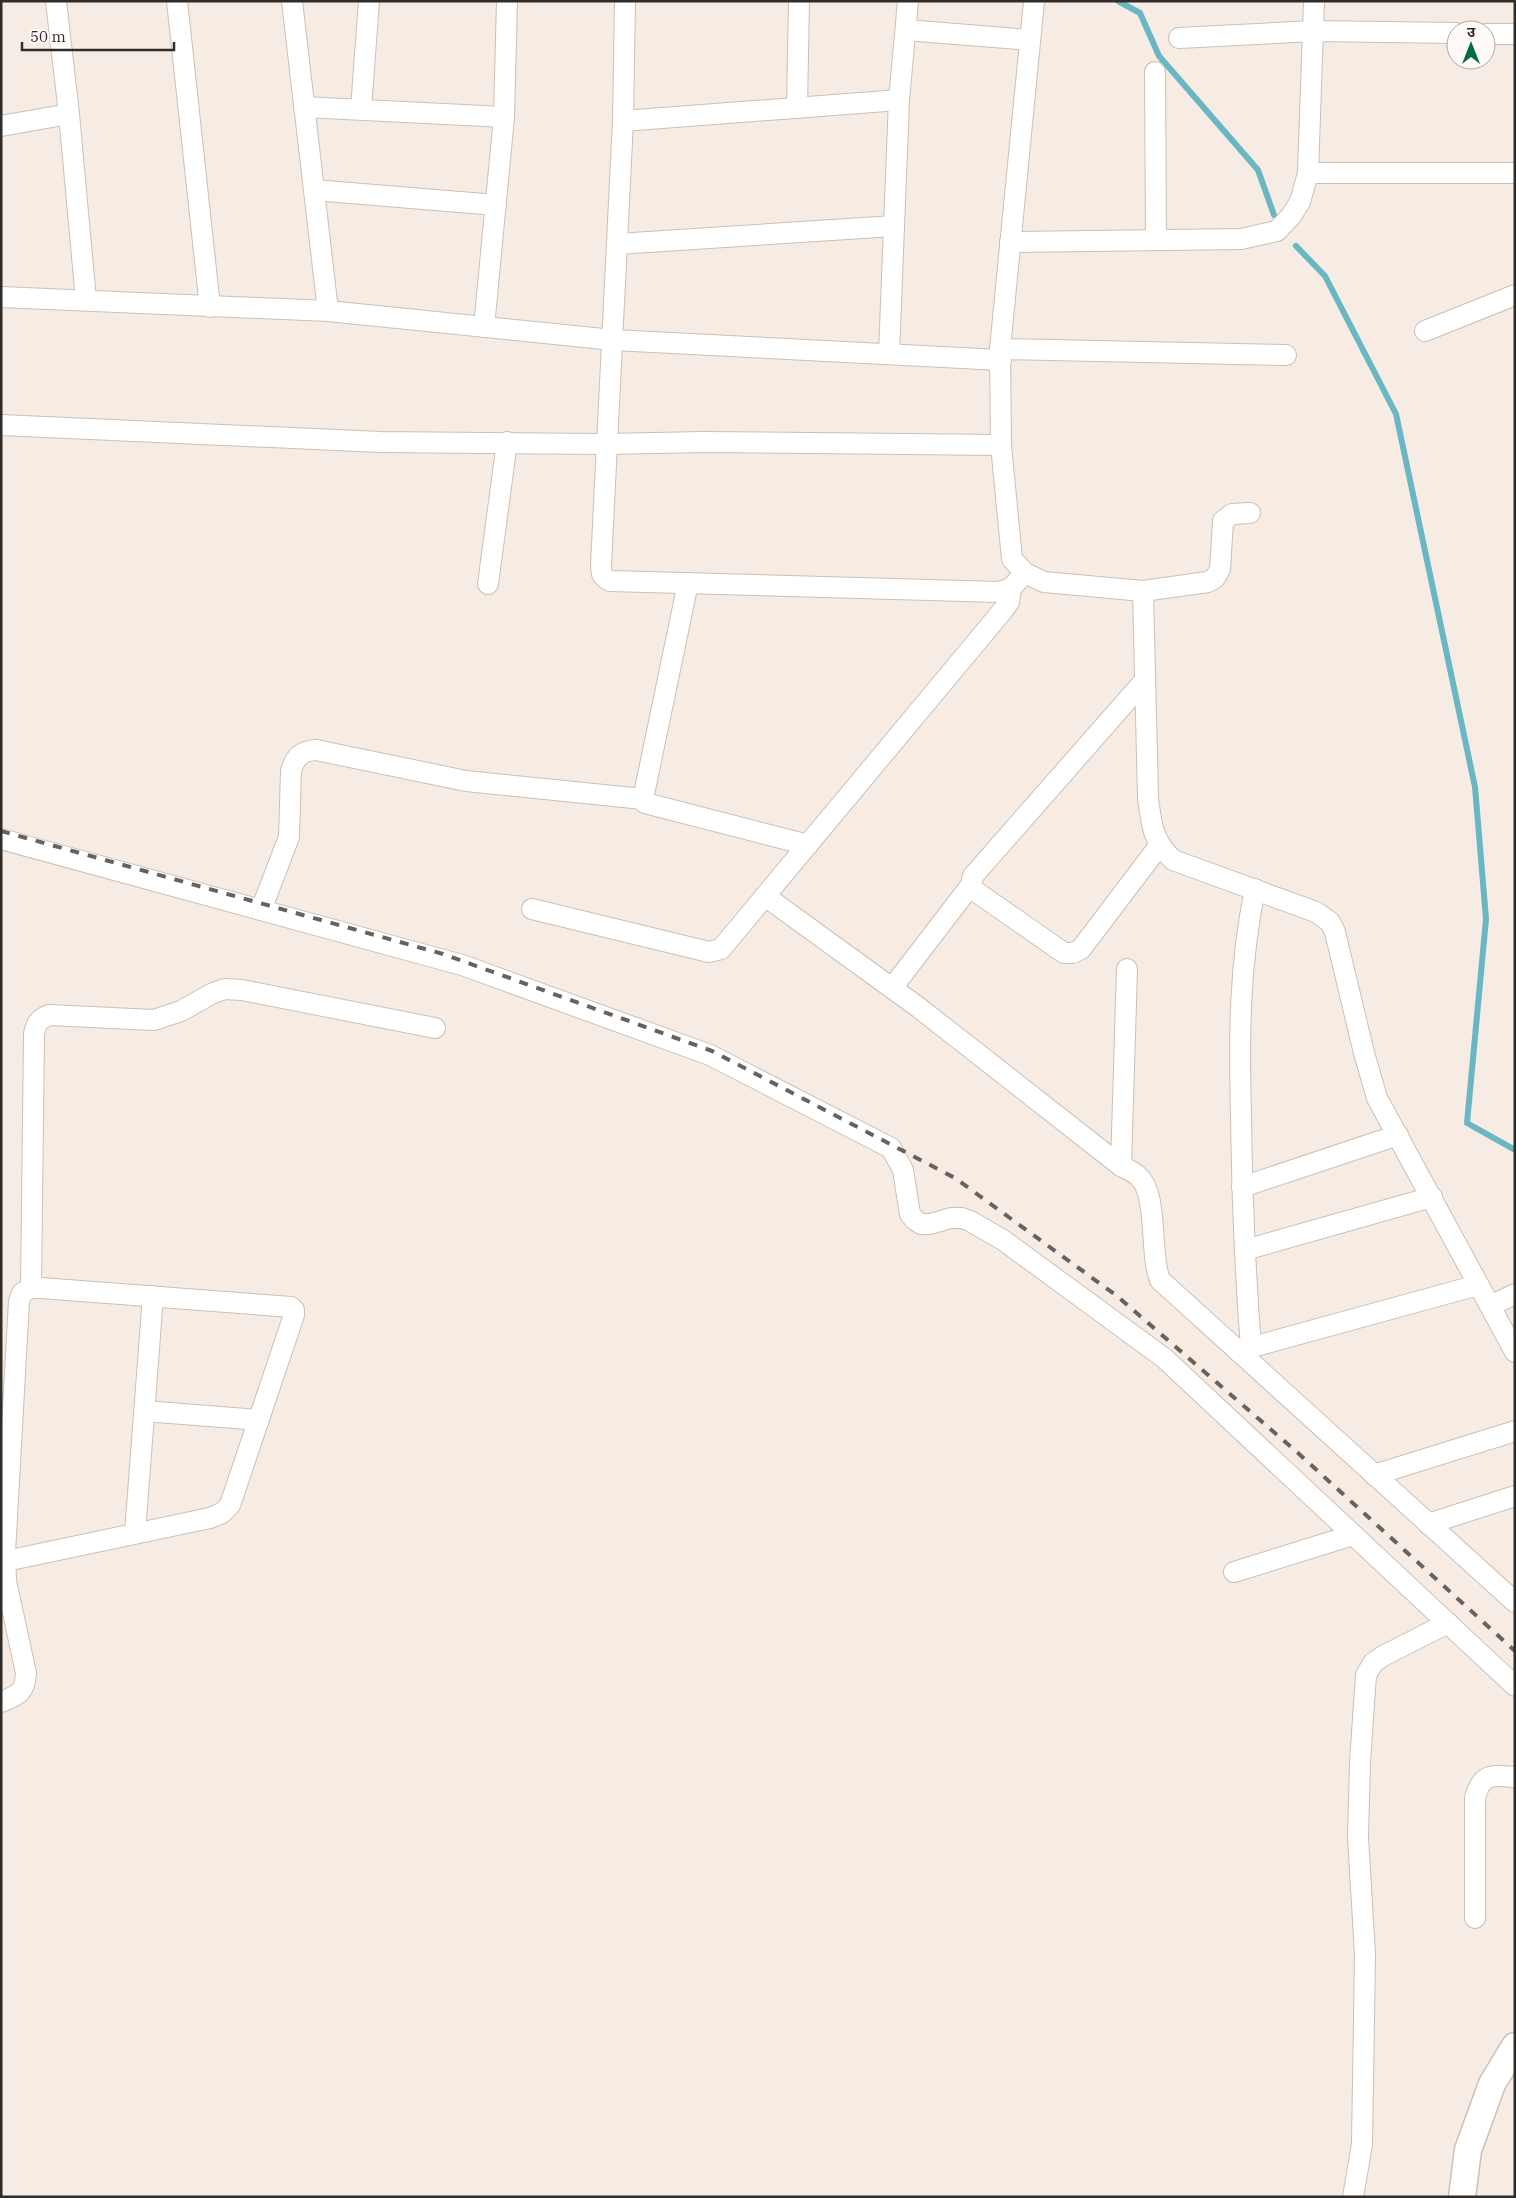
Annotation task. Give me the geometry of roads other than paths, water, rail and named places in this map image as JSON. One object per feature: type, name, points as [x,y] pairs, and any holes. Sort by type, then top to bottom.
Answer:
[{"type":"main road","points":[[1462,2197],[1468,2150],[1492,2084],[1515,2046]]},
{"type":"street","points":[[56,1],[69,114],[86,300]]},
{"type":"street","points":[[177,1],[210,307]]},
{"type":"street","points":[[292,1],[328,312]]},
{"type":"street","points":[[361,109],[369,1]]},
{"type":"street","points":[[484,327],[504,117],[507,1]]},
{"type":"street","points":[[625,1],[623,121],[601,573],[604,578],[610,582],[999,592],[1011,588],[1025,573]]},
{"type":"street","points":[[797,108],[799,1]]},
{"type":"street","points":[[889,354],[899,100],[908,1]]},
{"type":"street","points":[[1034,1],[1000,355],[1001,445],[1012,559],[1025,573],[1044,582],[1143,591],[1208,582],[1215,578],[1220,569],[1223,521],[1232,514],[1250,513]]},
{"type":"street","points":[[1010,242],[1241,239],[1277,231],[1291,216],[1300,202],[1308,173],[1314,1]]},
{"type":"street","points":[[906,30],[1030,40]]},
{"type":"street","points":[[1179,38],[1313,31],[1446,33]]},
{"type":"street","points":[[1496,34],[1515,34]]},
{"type":"street","points":[[1155,72],[1156,240]]},
{"type":"street","points":[[623,121],[899,100]]},
{"type":"street","points":[[304,107],[504,117]]},
{"type":"street","points":[[1,126],[69,114]]},
{"type":"street","points":[[1308,173],[1515,173]]},
{"type":"street","points":[[314,190],[496,205]]},
{"type":"street","points":[[617,244],[894,226]]},
{"type":"street","points":[[1425,331],[1515,295]]},
{"type":"street","points":[[1,297],[328,312],[613,340],[889,354],[1286,355]]},
{"type":"street","points":[[1,425],[381,442],[606,444],[703,442],[1001,445]]},
{"type":"street","points":[[488,584],[507,442]]},
{"type":"street","points":[[643,799],[688,584]]},
{"type":"street","points":[[532,908],[709,952],[716,952],[722,949],[1004,609],[1008,602],[1011,588]]},
{"type":"street","points":[[1143,591],[1148,798],[1153,832],[1159,846],[1173,860],[1316,912],[1330,922],[1335,932],[1364,1054],[1377,1098],[1515,1352]]},
{"type":"street","points":[[892,988],[971,884],[973,876],[1145,680]]},
{"type":"street","points":[[261,910],[289,836],[291,771],[294,761],[299,754],[307,751],[316,750],[466,782],[643,799],[646,803],[808,845]]},
{"type":"street","points":[[1,839],[462,965],[652,1033],[710,1056],[891,1148],[903,1170],[910,1214],[914,1220],[921,1224],[930,1224],[951,1218],[962,1218],[1003,1240],[1164,1358],[1515,1686]]},
{"type":"street","points":[[971,884],[975,891],[1064,953],[1073,953],[1081,949],[1159,846]]},
{"type":"street","points":[[1245,1350],[1239,1036],[1246,932],[1255,889]]},
{"type":"street","points":[[765,896],[892,988],[1122,1166],[1139,1176],[1150,1200],[1155,1261],[1160,1280],[1245,1350],[1374,1476],[1515,1602]]},
{"type":"street","points":[[1122,1166],[1127,969]]},
{"type":"street","points":[[31,1288],[34,1034],[36,1024],[40,1019],[49,1015],[154,1020],[181,1011],[213,993],[234,989],[435,1028]]},
{"type":"street","points":[[1242,1187],[1398,1135]]},
{"type":"street","points":[[1244,1250],[1432,1197]]},
{"type":"street","points":[[1245,1350],[1478,1284]]},
{"type":"street","points":[[1,1702],[16,1696],[25,1686],[26,1673],[6,1581],[6,1561],[6,1523],[19,1302],[22,1293],[31,1288],[291,1307],[294,1310],[294,1315],[230,1505],[222,1513],[210,1518],[6,1561]]},
{"type":"street","points":[[1490,1306],[1515,1294]]},
{"type":"street","points":[[135,1533],[153,1296]]},
{"type":"street","points":[[144,1411],[259,1420]]},
{"type":"street","points":[[1374,1476],[1515,1431]]},
{"type":"street","points":[[1428,1524],[1515,1496]]},
{"type":"street","points":[[1234,1572],[1353,1535]]},
{"type":"street","points":[[1353,2197],[1362,2144],[1365,1954],[1358,1838],[1360,1762],[1366,1675],[1373,1663],[1383,1656],[1448,1623]]},
{"type":"street","points":[[1475,1918],[1475,1798],[1479,1784],[1486,1778],[1498,1775],[1515,1777]]},
{"type":"waterway","points":[[1118,1],[1140,13],[1159,56],[1258,170],[1274,215]]},
{"type":"waterway","points":[[1296,246],[1325,276],[1396,414],[1475,787],[1486,919],[1467,1123],[1515,1150]]},
{"type":"railway","points":[[1,831],[443,954],[712,1051],[955,1178],[1117,1296],[1298,1453],[1515,1651]]}]
